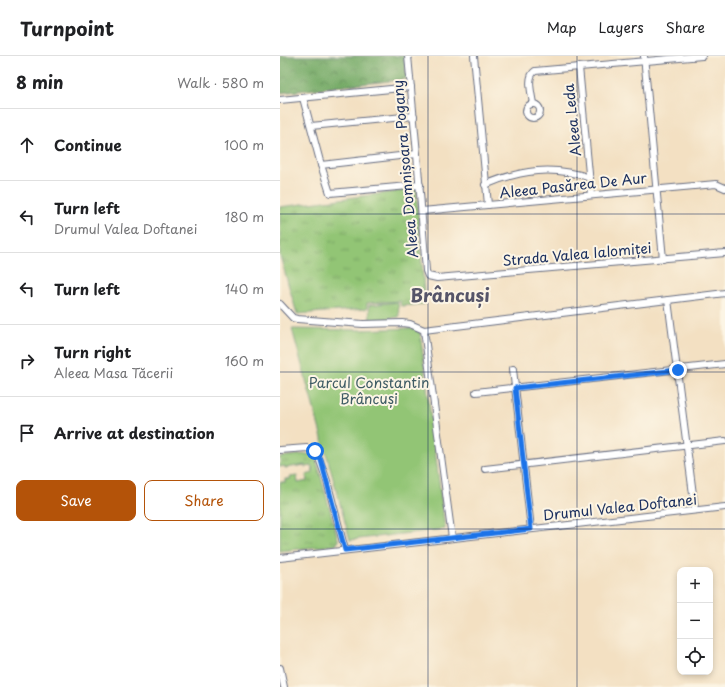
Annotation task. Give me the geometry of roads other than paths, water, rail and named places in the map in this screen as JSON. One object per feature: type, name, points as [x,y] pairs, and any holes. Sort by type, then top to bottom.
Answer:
[{"type":"street","name":"Aleea Domnișoara Pogany","points":[[408,56],[426,271],[431,277]]},
{"type":"street","points":[[474,56],[488,205]]},
{"type":"street","points":[[533,104],[530,78],[532,72],[535,71],[645,59],[702,56]]},
{"type":"street","points":[[645,59],[663,259]]},
{"type":"street","name":"Aleea Leda","points":[[579,67],[591,195]]},
{"type":"street","points":[[280,100],[411,87]]},
{"type":"street","points":[[303,98],[330,193],[420,185]]},
{"type":"street","points":[[311,126],[414,116]]},
{"type":"street","points":[[321,165],[417,154]]},
{"type":"street","name":"Aleea Pasărea De Aur","points":[[486,185],[505,176],[538,171],[565,171],[590,178]]},
{"type":"street","name":"Aleea Pasărea De Aur","points":[[422,211],[656,188],[716,184],[725,188]]},
{"type":"street","name":"Strada Valea Ialomiței","points":[[431,277],[445,278],[725,254]]},
{"type":"street","points":[[280,304],[292,317],[297,319],[363,324],[402,323],[410,324],[424,330],[725,293]]},
{"type":"street","points":[[668,300],[695,510]]},
{"type":"street","points":[[424,330],[452,538]]},
{"type":"street","points":[[476,392],[725,364]]},
{"type":"street","points":[[513,369],[531,529]]},
{"type":"street","points":[[485,469],[725,441]]},
{"type":"street","points":[[280,450],[308,448],[315,451],[318,455],[327,480],[345,550]]},
{"type":"street","name":"Drumul Valea Doftanei","points":[[280,558],[725,507]]},
{"type":"street","points":[[280,668],[284,687]]},
{"type":"district","name":"Brâncuși","points":[[450,294]]},
{"type":"park label","name":"Parcul Constantin Brâncuși","points":[[369,390]]}]
